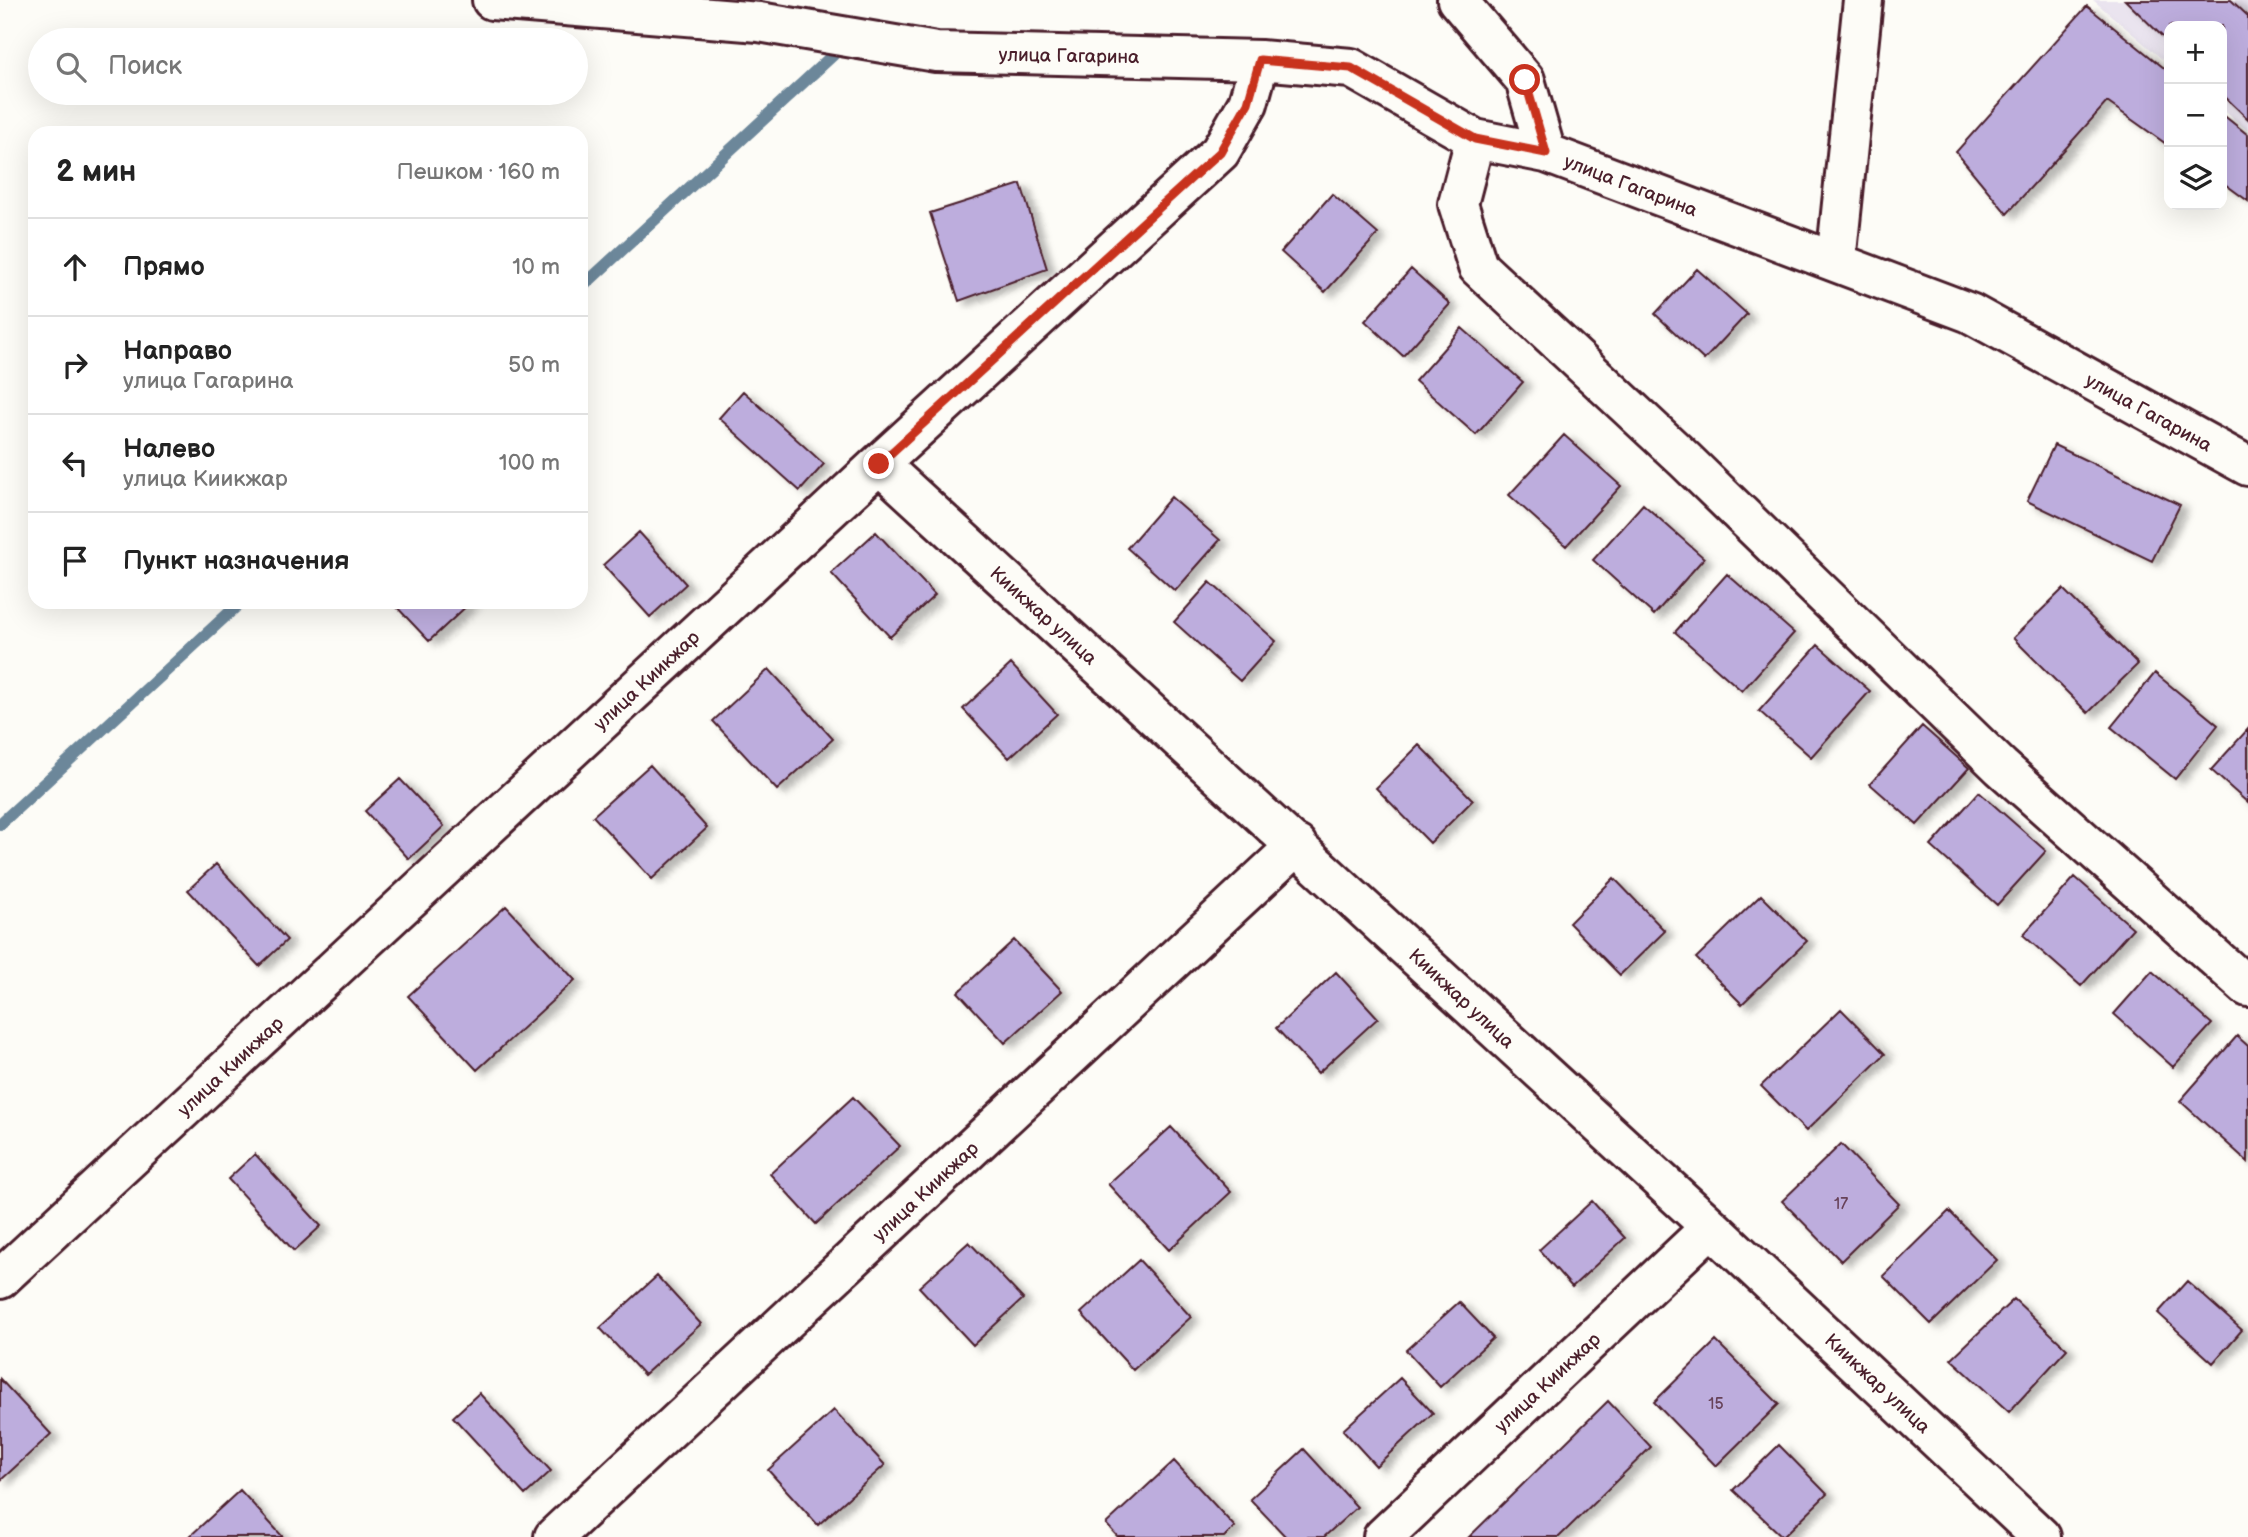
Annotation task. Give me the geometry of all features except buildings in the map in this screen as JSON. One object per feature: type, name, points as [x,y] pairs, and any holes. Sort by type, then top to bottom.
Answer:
[{"type":"street","name":"улица Гагарина","points":[[492,0],[759,22],[936,52],[1260,60],[1351,68],[1475,139],[1546,153],[1970,313],[2248,466]]},
{"type":"street","points":[[1457,0],[1525,80],[1546,153]]},
{"type":"street","points":[[1836,262],[1863,0]]},
{"type":"street","name":"улица Киикжар","points":[[0,1279],[879,464],[1220,152],[1248,103],[1260,60]]},
{"type":"street","points":[[1475,139],[1458,204],[1478,267],[1684,459],[2001,767],[2248,987]]},
{"type":"street","name":"Киикжар улица","points":[[879,464],[1712,1227],[2041,1537]]},
{"type":"street","name":"улица Киикжар","points":[[554,1537],[1297,845]]},
{"type":"street","name":"улица Киикжар","points":[[1383,1537],[1712,1227]]},
{"type":"shaded area","points":[[2093,0],[2248,0],[2248,131],[2227,113],[2227,21],[2164,21],[2164,61]]},
{"type":"waterway","points":[[588,282],[833,55]]},
{"type":"waterway","points":[[0,824],[233,609]]},
{"type":"route","points":[[879,464],[1220,152],[1248,103],[1260,60],[1351,68],[1475,139],[1546,153],[1525,80]]}]
